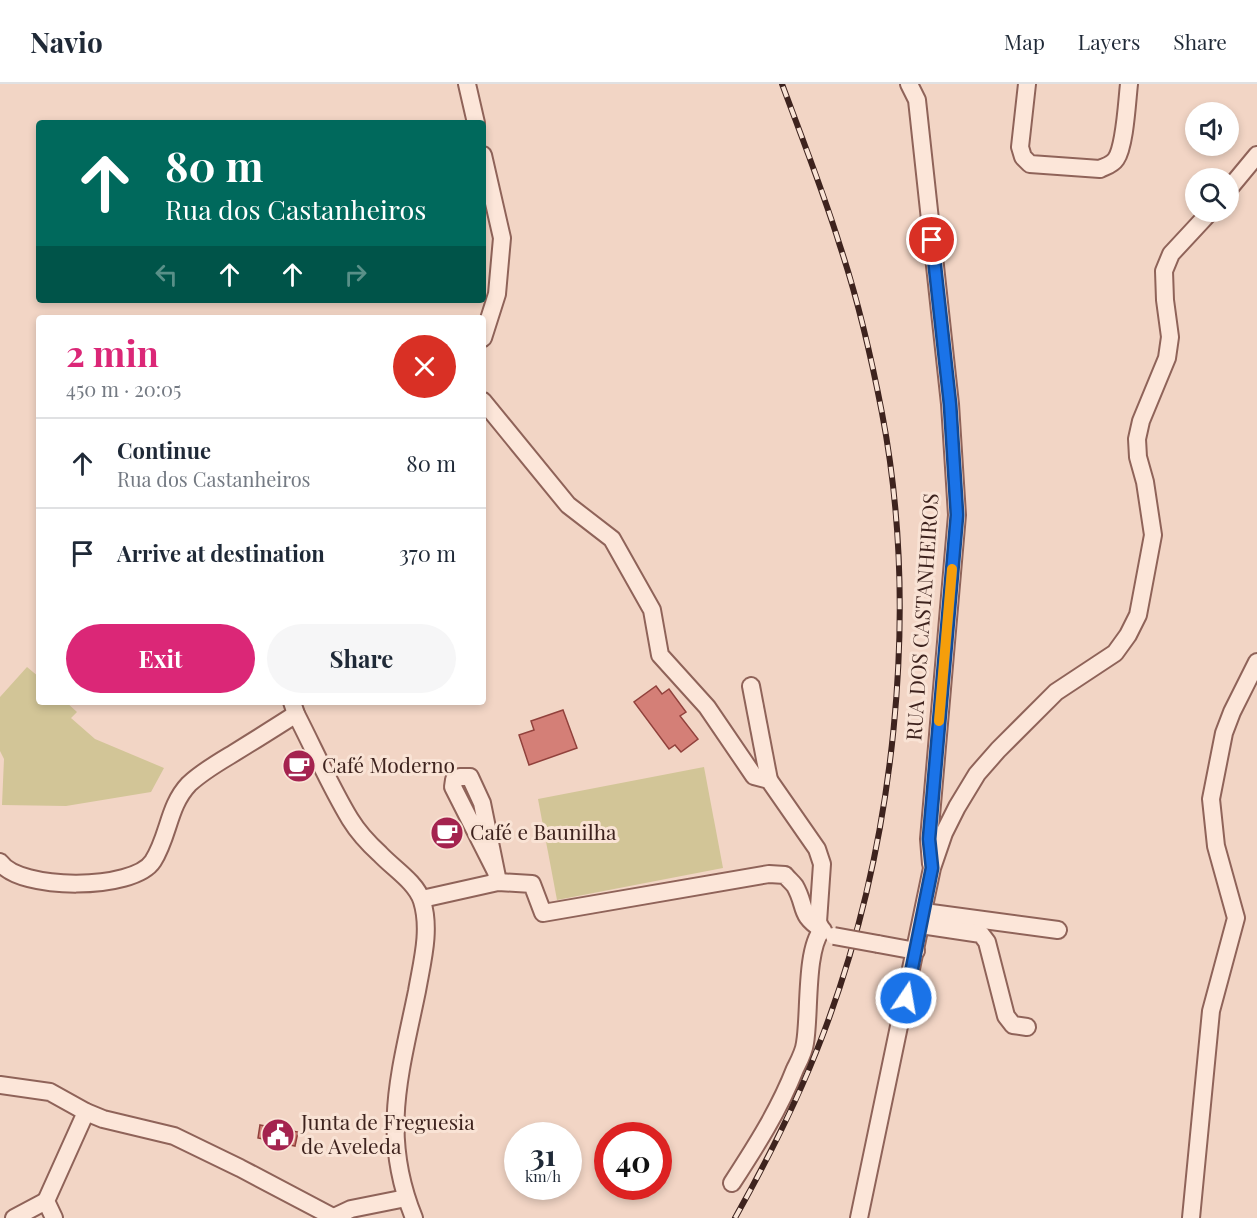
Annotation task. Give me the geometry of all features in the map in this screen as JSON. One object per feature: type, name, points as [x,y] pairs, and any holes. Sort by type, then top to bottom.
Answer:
[{"type":"street","points":[[467,84],[475,120]]},
{"type":"street","name":"RUA DOS CASTANHEIROS","points":[[909,84],[918,112],[950,404],[957,515],[929,839],[932,868]]},
{"type":"street","points":[[1027,84],[1020,147],[1023,157],[1030,164],[1100,169],[1116,159],[1120,149],[1129,84]]},
{"type":"street","points":[[1239,176],[1257,154]]},
{"type":"street","points":[[486,167],[502,238],[497,294],[486,329]]},
{"type":"street","points":[[859,1218],[932,868],[957,807],[977,774],[1056,692],[1115,653],[1128,635],[1138,615],[1153,534],[1145,482],[1138,458],[1137,439],[1141,421],[1167,358],[1170,337],[1164,271],[1171,254],[1201,222]]},
{"type":"street","points":[[486,405],[567,505],[612,539],[652,610],[660,655],[707,707],[754,776],[769,780]]},
{"type":"street","points":[[1191,1218],[1210,1011],[1236,918],[1216,846],[1211,799],[1224,734],[1232,712],[1257,662]]},
{"type":"street","points":[[751,686],[769,780],[817,849],[822,864],[818,922],[828,933]]},
{"type":"street","points":[[0,862],[3,867],[16,874],[59,884],[89,885],[140,872],[152,863],[166,833],[176,799],[189,784],[294,708],[351,820],[378,853],[412,885],[422,899],[426,944],[398,1082],[394,1127],[398,1163],[406,1198],[414,1218]]},
{"type":"street","points":[[460,777],[470,777],[482,803],[497,877],[453,787],[454,780],[460,777]]},
{"type":"street","points":[[422,899],[497,877],[532,884],[543,913],[769,874],[785,875],[795,886],[803,912],[811,922],[828,933],[916,951]]},
{"type":"street","points":[[922,919],[1058,930]]},
{"type":"street","points":[[922,919],[981,934],[987,942],[1006,1016],[1013,1025],[1028,1027]]},
{"type":"street","points":[[732,1183],[756,1146],[787,1090],[805,1045],[816,937],[828,933]]},
{"type":"street","points":[[0,1085],[50,1092],[103,1119],[174,1136],[240,1167],[334,1217],[351,1209],[406,1198]]},
{"type":"street","points":[[14,1218],[46,1201],[86,1112]]},
{"type":"street","points":[[46,1201],[54,1218]]},
{"type":"shaded area","points":[[27,667],[36,674],[36,705],[69,705],[77,712],[71,718],[95,739],[164,768],[151,792],[66,806],[2,805],[4,759],[0,751],[0,697]]},
{"type":"shaded area","points":[[704,767],[723,868],[557,900],[538,799]]},
{"type":"building","points":[[656,686],[662,694],[669,689],[686,712],[680,716],[698,739],[681,752],[675,745],[669,749],[634,702]]},
{"type":"building","points":[[563,710],[577,748],[529,765],[519,735],[534,730],[531,721]]},
{"type":"building","name":"Junta de Freguesia de Aveleda","points":[[260,1125],[298,1132],[295,1146],[258,1138]]},
{"type":"railway","points":[[735,1218],[803,1084],[847,964],[868,887],[883,809],[894,728],[899,648],[899,568],[893,489],[878,392],[847,266],[782,84]]},
{"type":"slow traffic","points":[[939,721],[952,569]]},
{"type":"place","name":"Café Moderno","points":[[299,766]]},
{"type":"place","name":"Café e Baunilha","points":[[447,833]]},
{"type":"place","name":"Junta de Freguesia de Aveleda","points":[[278,1135]]},
{"type":"route","points":[[906,998],[932,868],[929,839],[957,515],[950,404],[932,240]]}]
